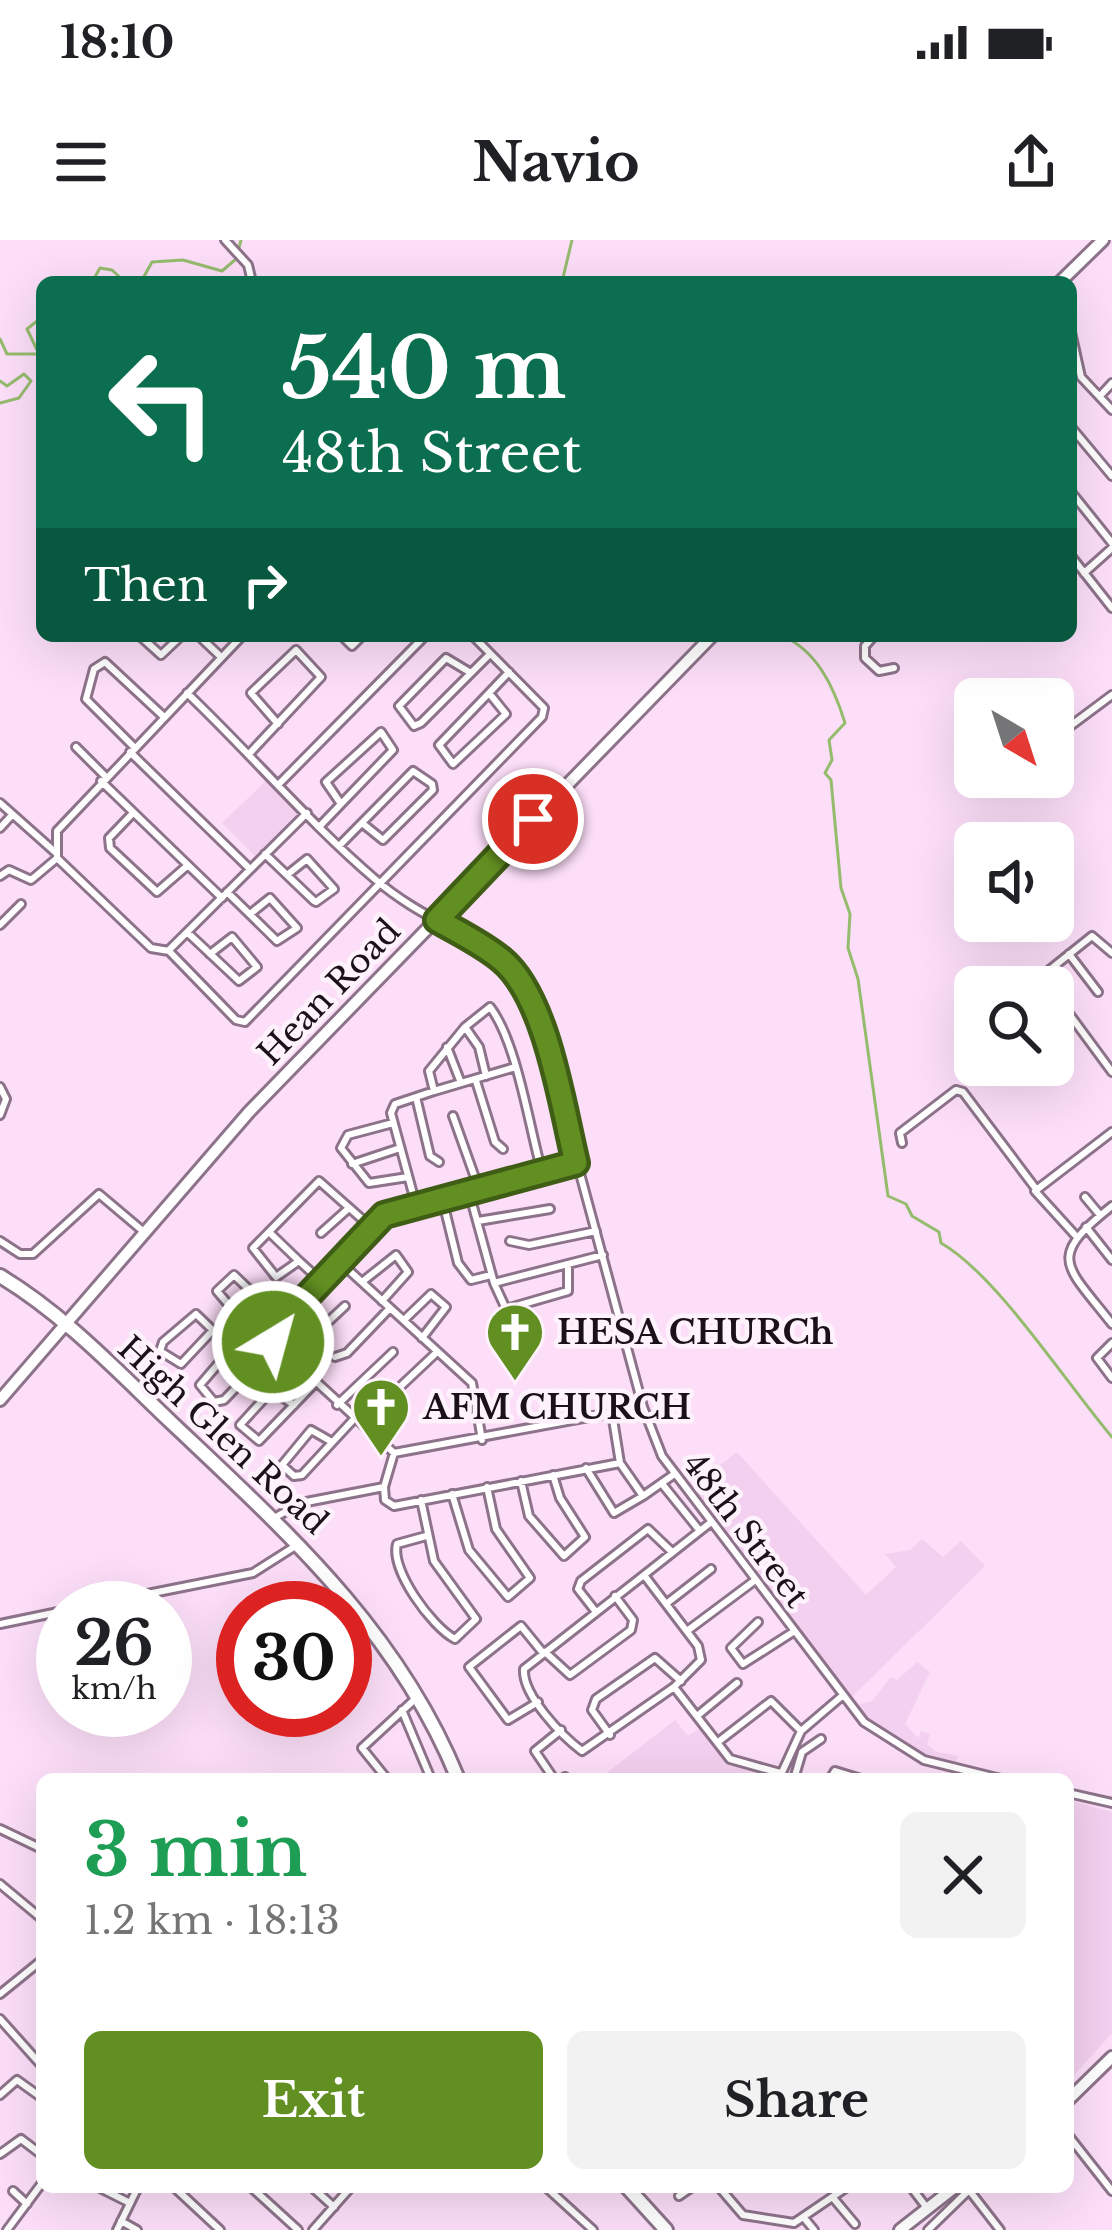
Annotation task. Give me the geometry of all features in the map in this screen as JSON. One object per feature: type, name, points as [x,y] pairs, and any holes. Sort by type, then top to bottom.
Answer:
[{"type":"main road","name":"High Glen Road","points":[[0,1276],[64,1323],[299,1543],[365,1617],[418,1696],[455,1773]]},
{"type":"main road","points":[[632,2193],[666,2230]]},
{"type":"street","points":[[225,240],[249,276]]},
{"type":"street","points":[[1066,276],[1103,240]]},
{"type":"street","points":[[1077,359],[1081,377],[1112,410]]},
{"type":"street","points":[[1100,396],[1112,383]]},
{"type":"street","points":[[1077,434],[1112,476]]},
{"type":"street","points":[[1077,499],[1112,546],[1084,573]]},
{"type":"street","points":[[1077,564],[1112,608]]},
{"type":"street","points":[[147,642],[161,655],[175,642]]},
{"type":"street","points":[[205,642],[221,657]]},
{"type":"street","points":[[0,876],[9,871],[35,879],[56,855],[62,821],[236,642]]},
{"type":"street","points":[[279,784],[419,642]]},
{"type":"street","points":[[0,803],[151,948],[169,951],[236,1020],[245,1022],[542,717],[544,708],[479,642]]},
{"type":"street","name":"Hean Road","points":[[0,1400],[251,1109],[706,642]]},
{"type":"street","points":[[869,642],[865,658],[879,671],[893,668]]},
{"type":"street","points":[[249,754],[278,724],[321,677],[296,650],[251,693],[278,724]]},
{"type":"street","points":[[471,673],[454,658],[446,658],[401,704],[400,712],[417,726],[471,673],[490,654]]},
{"type":"street","points":[[164,717],[105,662],[94,669],[86,699],[250,869]]},
{"type":"street","points":[[488,693],[506,714],[452,763],[440,743],[508,672]]},
{"type":"street","name":"48th Street","points":[[188,693],[380,884],[502,960],[519,980],[541,1029],[643,1408],[673,1475],[872,1729],[909,1753],[980,1773]]},
{"type":"street","points":[[1074,723],[1112,694]]},
{"type":"street","points":[[320,826],[393,750],[381,732],[326,782],[341,804]]},
{"type":"street","points":[[76,747],[188,865],[280,942],[296,928],[270,898],[250,914]]},
{"type":"street","points":[[339,846],[413,771],[434,787],[382,840],[362,823]]},
{"type":"street","points":[[134,813],[109,838],[110,848],[157,892],[188,865]]},
{"type":"street","points":[[169,951],[307,813]]},
{"type":"street","points":[[0,828],[12,815]]},
{"type":"street","points":[[266,854],[287,875],[319,902],[335,887],[308,859],[287,875]]},
{"type":"street","points":[[0,926],[21,904]]},
{"type":"street","points":[[188,933],[210,954],[239,981],[257,967],[232,937],[210,954]]},
{"type":"street","points":[[1054,966],[1093,936],[1112,953]]},
{"type":"street","points":[[1069,954],[1098,992]]},
{"type":"street","points":[[434,1091],[430,1068],[490,1006],[542,1172]]},
{"type":"street","points":[[1074,1020],[1112,1072]]},
{"type":"street","points":[[465,1027],[479,1047],[486,1076]]},
{"type":"street","points":[[447,1047],[461,1083]]},
{"type":"street","points":[[1102,1058],[1112,1051]]},
{"type":"street","points":[[416,1205],[393,1123],[394,1104],[512,1068]]},
{"type":"street","points":[[476,1079],[495,1142],[502,1149]]},
{"type":"street","points":[[0,1087],[6,1100],[0,1114]]},
{"type":"street","points":[[902,1143],[900,1133],[956,1090],[962,1092],[1075,1235]]},
{"type":"street","points":[[416,1097],[430,1156],[439,1162]]},
{"type":"street","points":[[453,1116],[479,1189]]},
{"type":"street","points":[[393,1123],[345,1138],[341,1148],[371,1183],[408,1178]]},
{"type":"street","points":[[1036,1189],[1112,1132]]},
{"type":"street","points":[[352,1164],[400,1148]]},
{"type":"street","points":[[576,1163],[384,1215],[283,1322],[273,1337],[275,1347],[394,1453],[643,1408]]},
{"type":"street","points":[[298,1261],[285,1275],[274,1276],[253,1251],[317,1181],[371,1226]]},
{"type":"street","points":[[469,1191],[506,1309],[568,1291],[568,1264]]},
{"type":"street","points":[[0,1240],[20,1254],[33,1254],[99,1194],[144,1232]]},
{"type":"street","points":[[1085,1197],[1100,1215]]},
{"type":"street","points":[[442,1198],[461,1269],[472,1280],[602,1255]]},
{"type":"street","points":[[1112,1206],[1075,1235],[1067,1253],[1070,1268],[1112,1324]]},
{"type":"street","points":[[321,1233],[349,1208]]},
{"type":"street","points":[[476,1222],[550,1209]]},
{"type":"street","points":[[1086,1227],[1112,1259]]},
{"type":"street","points":[[510,1241],[529,1245],[596,1231]]},
{"type":"street","points":[[269,1232],[321,1281]]},
{"type":"street","points":[[362,1282],[396,1255],[408,1272],[382,1301]]},
{"type":"street","points":[[340,1262],[472,1383],[482,1440]]},
{"type":"street","points":[[261,1301],[239,1318],[217,1291],[232,1275],[261,1301],[283,1322]]},
{"type":"street","points":[[404,1321],[433,1294],[447,1311],[422,1338]]},
{"type":"street","points":[[289,1359],[345,1306]]},
{"type":"street","points":[[335,1357],[347,1353],[390,1309]]},
{"type":"street","points":[[213,1330],[181,1364],[160,1351],[194,1314],[213,1330],[253,1369]]},
{"type":"street","points":[[1112,1343],[1097,1358],[1112,1378]]},
{"type":"street","points":[[231,1349],[200,1385],[214,1402],[224,1400],[275,1347]]},
{"type":"street","points":[[337,1405],[393,1352]]},
{"type":"street","points":[[384,1402],[437,1352]]},
{"type":"street","points":[[294,1405],[272,1390],[240,1425],[259,1441],[294,1405],[314,1384]]},
{"type":"street","points":[[612,1413],[620,1463],[643,1496]]},
{"type":"street","points":[[332,1442],[310,1430],[282,1466],[299,1477],[353,1420]]},
{"type":"street","points":[[394,1453],[384,1487],[390,1506],[620,1463]]},
{"type":"street","points":[[586,1468],[614,1514],[673,1475]]},
{"type":"street","points":[[521,1481],[531,1520],[564,1556],[585,1537],[560,1498],[554,1475]]},
{"type":"street","points":[[663,1485],[700,1531]]},
{"type":"street","points":[[274,1518],[301,1503],[384,1487]]},
{"type":"street","points":[[452,1494],[466,1545],[508,1597],[530,1578],[496,1529],[487,1487]]},
{"type":"street","points":[[421,1500],[434,1561],[476,1618],[455,1639],[404,1579],[394,1551],[400,1542],[427,1536]]},
{"type":"street","points":[[644,1575],[688,1631],[701,1660],[678,1684],[583,1750],[538,1702],[523,1674],[544,1653],[710,1523]]},
{"type":"street","points":[[596,1612],[578,1589],[581,1581],[648,1529],[672,1552]]},
{"type":"street","points":[[192,1585],[253,1573],[299,1543]]},
{"type":"street","points":[[666,1604],[711,1569]]},
{"type":"street","points":[[688,1631],[754,1581]]},
{"type":"street","points":[[538,1702],[508,1720],[469,1667],[520,1626],[569,1675],[631,1630],[633,1620],[615,1596]]},
{"type":"street","points":[[0,1624],[36,1617]]},
{"type":"street","points":[[758,1622],[733,1643],[732,1651],[743,1664],[793,1632]]},
{"type":"street","points":[[610,1735],[592,1710],[596,1700],[655,1658],[734,1762],[769,1773]]},
{"type":"street","points":[[697,1716],[737,1683]]},
{"type":"street","points":[[382,1773],[362,1748],[418,1696]]},
{"type":"street","points":[[780,1773],[801,1731],[842,1696]]},
{"type":"street","points":[[717,1743],[771,1701],[801,1731]]},
{"type":"street","points":[[402,1710],[428,1773]]},
{"type":"street","points":[[555,1773],[535,1751],[561,1730]]},
{"type":"street","points":[[796,1773],[802,1752],[821,1738]]},
{"type":"street","points":[[1074,1794],[1112,1803]]},
{"type":"street","points":[[0,1829],[36,1846]]},
{"type":"street","points":[[0,1883],[36,1914]]},
{"type":"street","points":[[0,1994],[36,1965]]},
{"type":"street","points":[[0,2019],[36,2060]]},
{"type":"street","points":[[0,2040],[9,2032]]},
{"type":"street","points":[[1074,2094],[1112,2057]]},
{"type":"street","points":[[0,2095],[17,2080],[36,2094]]},
{"type":"street","points":[[0,2154],[21,2139],[36,2150]]},
{"type":"street","points":[[1074,2143],[1112,2191]]},
{"type":"street","points":[[13,2191],[27,2204]]},
{"type":"street","points":[[7,2230],[36,2191]]},
{"type":"street","points":[[110,2193],[130,2203]]},
{"type":"street","points":[[135,2193],[119,2226],[137,2230]]},
{"type":"street","points":[[183,2193],[220,2230]]},
{"type":"street","points":[[258,2193],[298,2230]]},
{"type":"street","points":[[319,2193],[334,2207]]},
{"type":"street","points":[[313,2230],[345,2193]]},
{"type":"street","points":[[553,2193],[593,2230]]},
{"type":"street","points":[[680,2196],[684,2193]]},
{"type":"street","points":[[727,2193],[740,2213],[794,2223],[839,2193]]},
{"type":"street","points":[[916,2193],[927,2208]]},
{"type":"street","points":[[900,2230],[948,2193]]},
{"type":"street","points":[[928,2230],[963,2193]]},
{"type":"street","points":[[972,2193],[1000,2230]]},
{"type":"street","points":[[833,2198],[855,2224]]},
{"type":"street","points":[[756,2230],[758,2218]]},
{"type":"street","points":[[805,2218],[814,2230]]},
{"type":"shaded area","points":[[266,781],[299,814],[257,858],[222,823]]},
{"type":"shaded area","points":[[737,1452],[866,1595],[896,1567],[885,1554],[910,1550],[922,1539],[943,1557],[961,1541],[985,1566],[852,1697],[857,1705],[872,1701],[891,1677],[897,1680],[917,1662],[930,1672],[905,1724],[918,1738],[921,1731],[930,1734],[927,1744],[936,1752],[958,1756],[955,1765],[988,1773],[977,1773],[907,1753],[862,1719],[687,1490]]},
{"type":"shaded area","points":[[675,1720],[688,1736],[700,1728],[723,1759],[777,1770],[776,1773],[607,1773]]},
{"type":"shaded area","points":[[1074,1802],[1112,1812],[1112,2033],[1074,2075]]},
{"type":"waterway","points":[[144,276],[152,262],[183,260],[222,271],[236,259],[241,240]]},
{"type":"waterway","points":[[563,276],[572,240]]},
{"type":"waterway","points":[[95,276],[100,268],[118,276]]},
{"type":"waterway","points":[[36,322],[27,329],[36,348]]},
{"type":"waterway","points":[[0,339],[7,354],[36,354]]},
{"type":"waterway","points":[[0,381],[7,386],[24,374],[31,381],[19,398],[0,403]]},
{"type":"waterway","points":[[795,642],[822,670],[845,723],[829,740],[832,760],[825,773],[831,780],[841,888],[850,914],[848,948],[858,979],[888,1196],[906,1204],[912,1216],[939,1232],[941,1243],[985,1279],[1112,1437]]},
{"type":"place","name":"HESA CHURCh","points":[[515,1383]]},
{"type":"place","name":"AFM CHURCH","points":[[381,1458]]},
{"type":"route","points":[[273,1342],[283,1322],[384,1215],[576,1163],[541,1029],[519,980],[502,960],[437,920],[533,819]]}]
